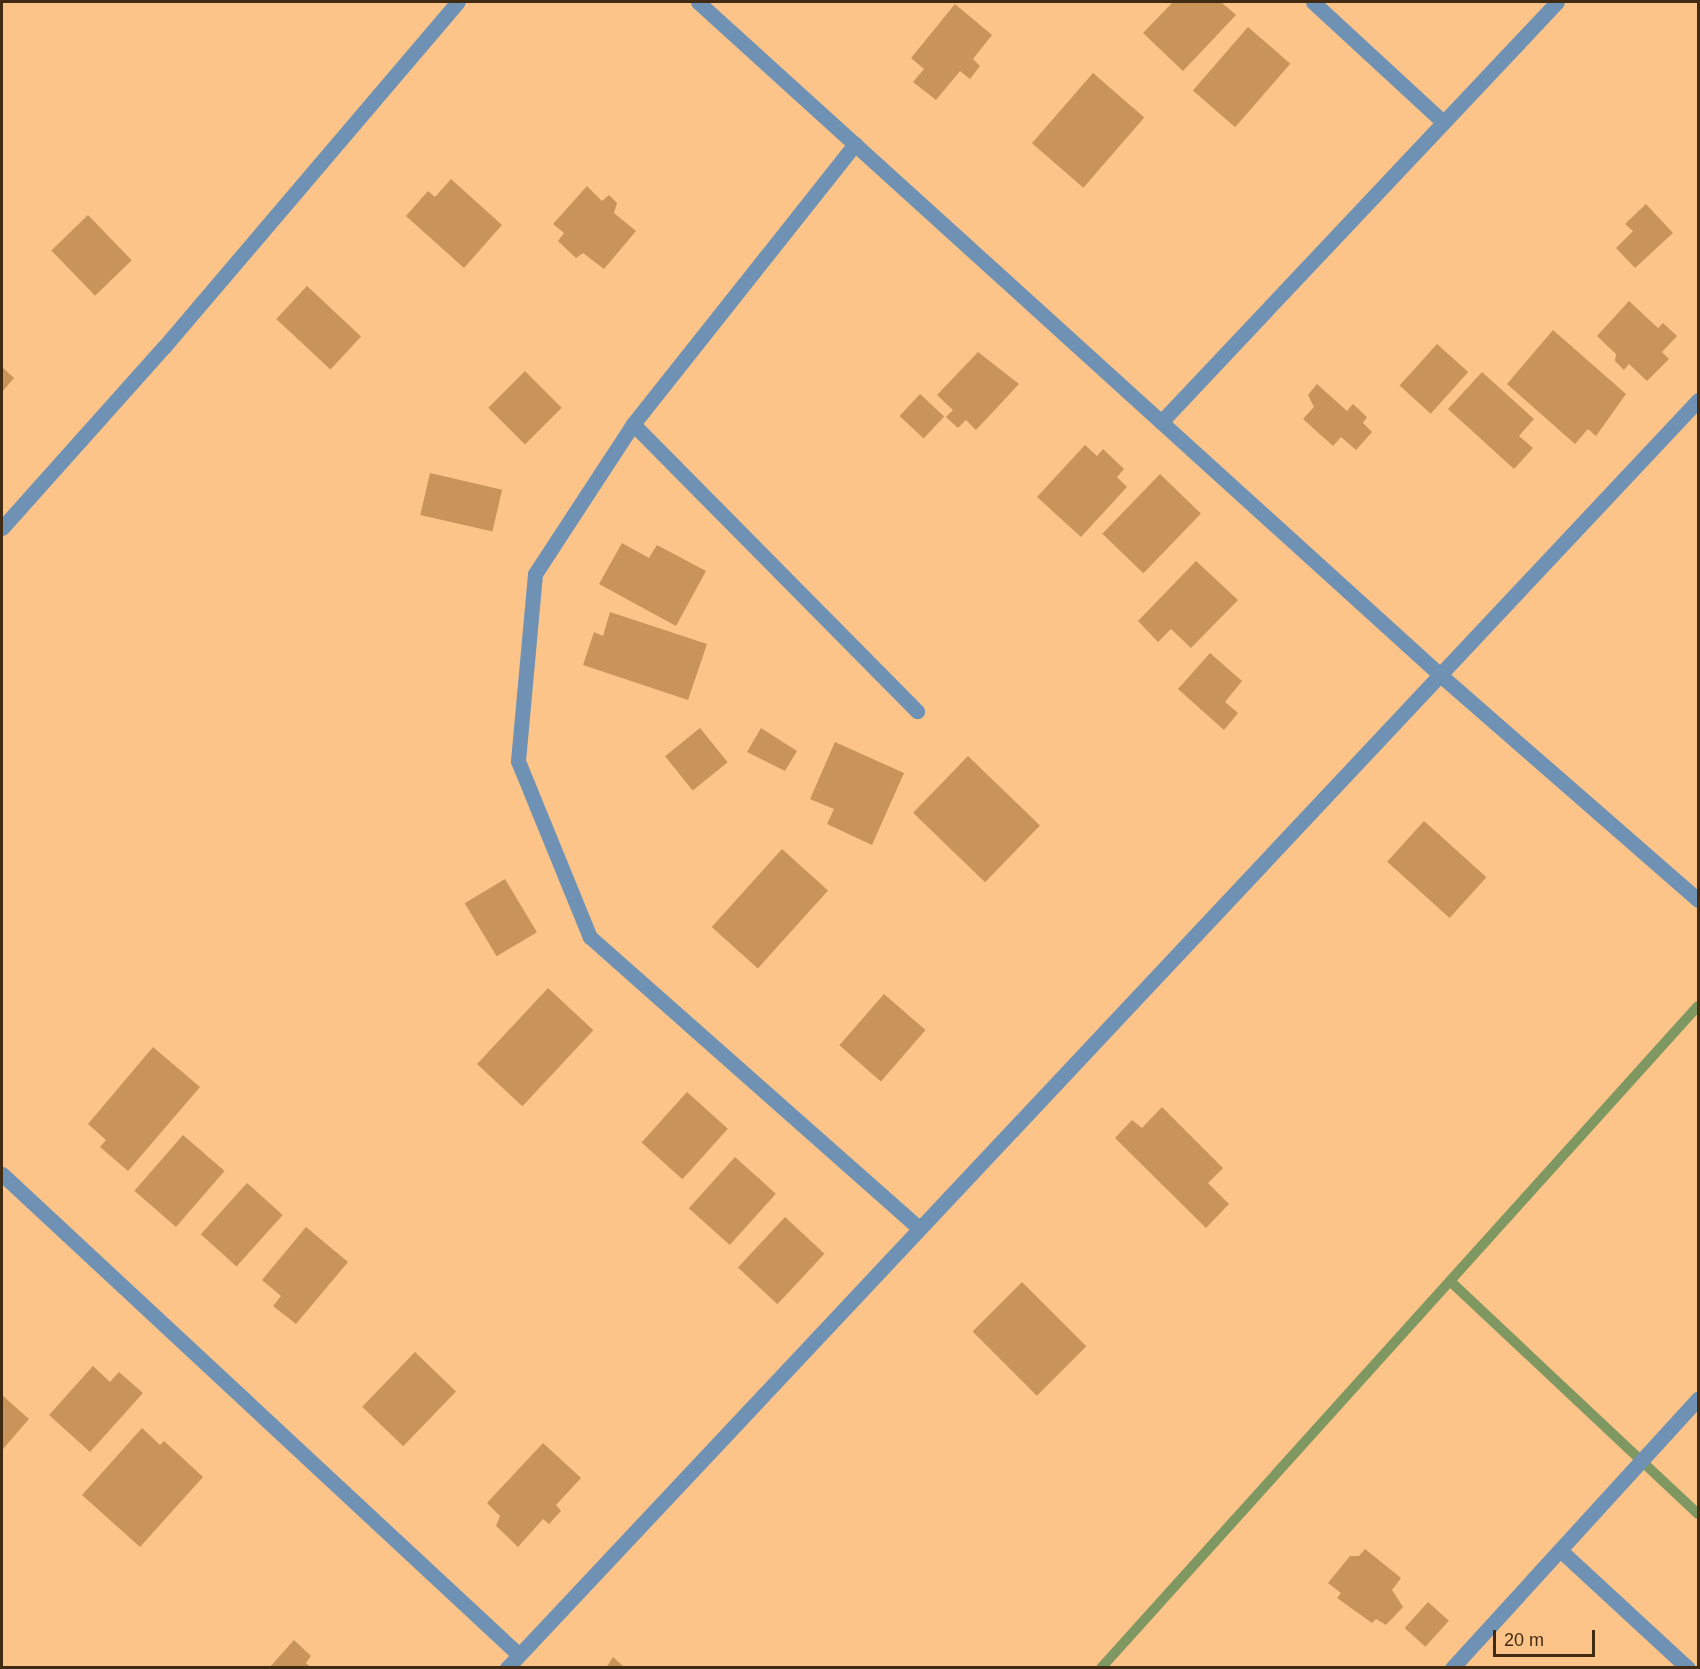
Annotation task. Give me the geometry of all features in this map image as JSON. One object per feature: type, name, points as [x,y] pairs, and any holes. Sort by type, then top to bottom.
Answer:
[{"type":"street","points":[[2,528],[164,347],[458,2]]},
{"type":"street","points":[[698,2],[1438,673],[1698,900]]},
{"type":"street","points":[[1313,2],[1443,122]]},
{"type":"street","points":[[1161,422],[1557,2]]},
{"type":"street","points":[[855,144],[633,424],[535,574],[518,761],[590,937],[919,1228]]},
{"type":"street","points":[[507,1668],[1438,673],[1698,400]]},
{"type":"street","points":[[633,424],[917,711]]},
{"type":"street","points":[[2,1174],[519,1655]]},
{"type":"street","points":[[1452,1668],[1698,1399]]},
{"type":"street","points":[[1560,1550],[1688,1668]]},
{"type":"building","points":[[1173,2],[1221,2],[1236,15],[1183,71],[1143,33]]},
{"type":"building","points":[[955,4],[992,35],[973,59],[980,66],[970,79],[960,71],[936,100],[913,82],[924,69],[911,58]]},
{"type":"building","points":[[1248,27],[1290,64],[1235,127],[1193,90]]},
{"type":"building","points":[[1093,73],[1144,118],[1083,188],[1032,143]]},
{"type":"building","points":[[451,179],[502,225],[464,268],[406,216],[428,191],[435,197]]},
{"type":"building","points":[[587,186],[602,201],[609,195],[617,203],[614,213],[636,231],[604,269],[583,253],[576,258],[558,241],[564,233],[553,224]]},
{"type":"building","points":[[1646,204],[1673,233],[1635,268],[1616,248],[1633,231],[1625,224]]},
{"type":"building","points":[[88,215],[132,260],[95,296],[51,250]]},
{"type":"building","points":[[307,286],[361,336],[330,369],[276,319]]},
{"type":"building","points":[[1629,301],[1658,328],[1663,323],[1677,336],[1662,352],[1669,359],[1647,381],[1629,364],[1624,370],[1615,361],[1616,354],[1597,336]]},
{"type":"building","points":[[1553,330],[1626,394],[1596,436],[1588,429],[1575,444],[1507,384]]},
{"type":"building","points":[[1437,344],[1468,372],[1431,414],[1400,386]]},
{"type":"building","points":[[978,352],[1019,384],[976,430],[966,420],[958,428],[946,417],[953,410],[937,395]]},
{"type":"building","points":[[2,367],[14,378],[2,392]]},
{"type":"building","points":[[525,371],[562,408],[525,445],[488,408]]},
{"type":"building","points":[[1482,372],[1534,419],[1519,436],[1533,448],[1514,469],[1448,409]]},
{"type":"building","points":[[1317,384],[1347,411],[1353,404],[1367,417],[1363,423],[1372,432],[1356,450],[1341,437],[1333,446],[1303,419],[1314,407],[1308,395]]},
{"type":"building","points":[[920,394],[944,417],[924,438],[900,416]]},
{"type":"building","points":[[1085,445],[1097,456],[1103,449],[1124,469],[1117,477],[1127,487],[1081,537],[1037,497]]},
{"type":"building","points":[[430,473],[502,490],[492,532],[420,515]]},
{"type":"building","points":[[1160,474],[1201,514],[1143,573],[1102,534]]},
{"type":"building","points":[[622,543],[649,558],[657,545],[706,571],[676,626],[599,584]]},
{"type":"building","points":[[1196,561],[1238,600],[1191,648],[1171,629],[1158,642],[1138,621]]},
{"type":"building","points":[[610,612],[707,644],[688,700],[583,665],[594,632],[603,636]]},
{"type":"building","points":[[1210,653],[1242,681],[1225,702],[1238,713],[1224,730],[1178,689]]},
{"type":"building","points":[[700,728],[728,762],[693,791],[665,756]]},
{"type":"building","points":[[761,728],[797,751],[785,771],[747,752]]},
{"type":"building","points":[[835,742],[904,773],[872,845],[827,824],[834,809],[810,799]]},
{"type":"building","points":[[968,756],[1040,825],[985,882],[913,813]]},
{"type":"building","points":[[1424,821],[1486,877],[1450,918],[1387,862]]},
{"type":"building","points":[[782,849],[828,890],[758,969],[712,927]]},
{"type":"building","points":[[505,879],[537,932],[497,956],[465,903]]},
{"type":"building","points":[[548,988],[593,1030],[522,1106],[477,1064]]},
{"type":"building","points":[[884,994],[926,1030],[881,1081],[839,1045]]},
{"type":"building","points":[[153,1047],[200,1087],[128,1171],[100,1147],[106,1140],[88,1124]]},
{"type":"building","points":[[687,1092],[728,1129],[682,1179],[641,1143]]},
{"type":"building","points":[[1162,1107],[1223,1168],[1208,1183],[1229,1204],[1206,1228],[1115,1138],[1132,1120],[1142,1128]]},
{"type":"building","points":[[183,1135],[225,1171],[176,1227],[134,1191]]},
{"type":"building","points":[[735,1157],[776,1194],[730,1245],[689,1208]]},
{"type":"building","points":[[247,1183],[283,1215],[237,1266],[201,1234]]},
{"type":"building","points":[[785,1217],[824,1254],[777,1304],[738,1267]]},
{"type":"building","points":[[306,1227],[348,1262],[296,1324],[273,1306],[281,1296],[262,1280]]},
{"type":"building","points":[[1022,1282],[1086,1346],[1037,1396],[973,1331]]},
{"type":"building","points":[[415,1352],[456,1392],[403,1446],[362,1407]]},
{"type":"building","points":[[93,1366],[110,1382],[119,1372],[143,1393],[90,1452],[49,1415]]},
{"type":"building","points":[[2,1395],[29,1419],[2,1450]]},
{"type":"building","points":[[142,1428],[160,1445],[164,1441],[203,1477],[140,1547],[82,1495]]},
{"type":"building","points":[[543,1443],[581,1478],[556,1505],[561,1511],[549,1524],[543,1519],[518,1547],[496,1526],[500,1516],[487,1503]]},
{"type":"building","points":[[1365,1549],[1401,1578],[1392,1590],[1403,1607],[1386,1625],[1376,1619],[1372,1623],[1337,1598],[1341,1593],[1328,1583],[1350,1556],[1359,1556]]},
{"type":"building","points":[[1428,1602],[1449,1621],[1425,1647],[1405,1628]]},
{"type":"building","points":[[294,1640],[311,1656],[306,1663],[311,1668],[269,1668]]},
{"type":"building","points":[[613,1657],[625,1668],[606,1668]]},
{"type":"waterway","points":[[1101,1668],[1698,1006]]},
{"type":"waterway","points":[[1450,1281],[1698,1514]]}]
